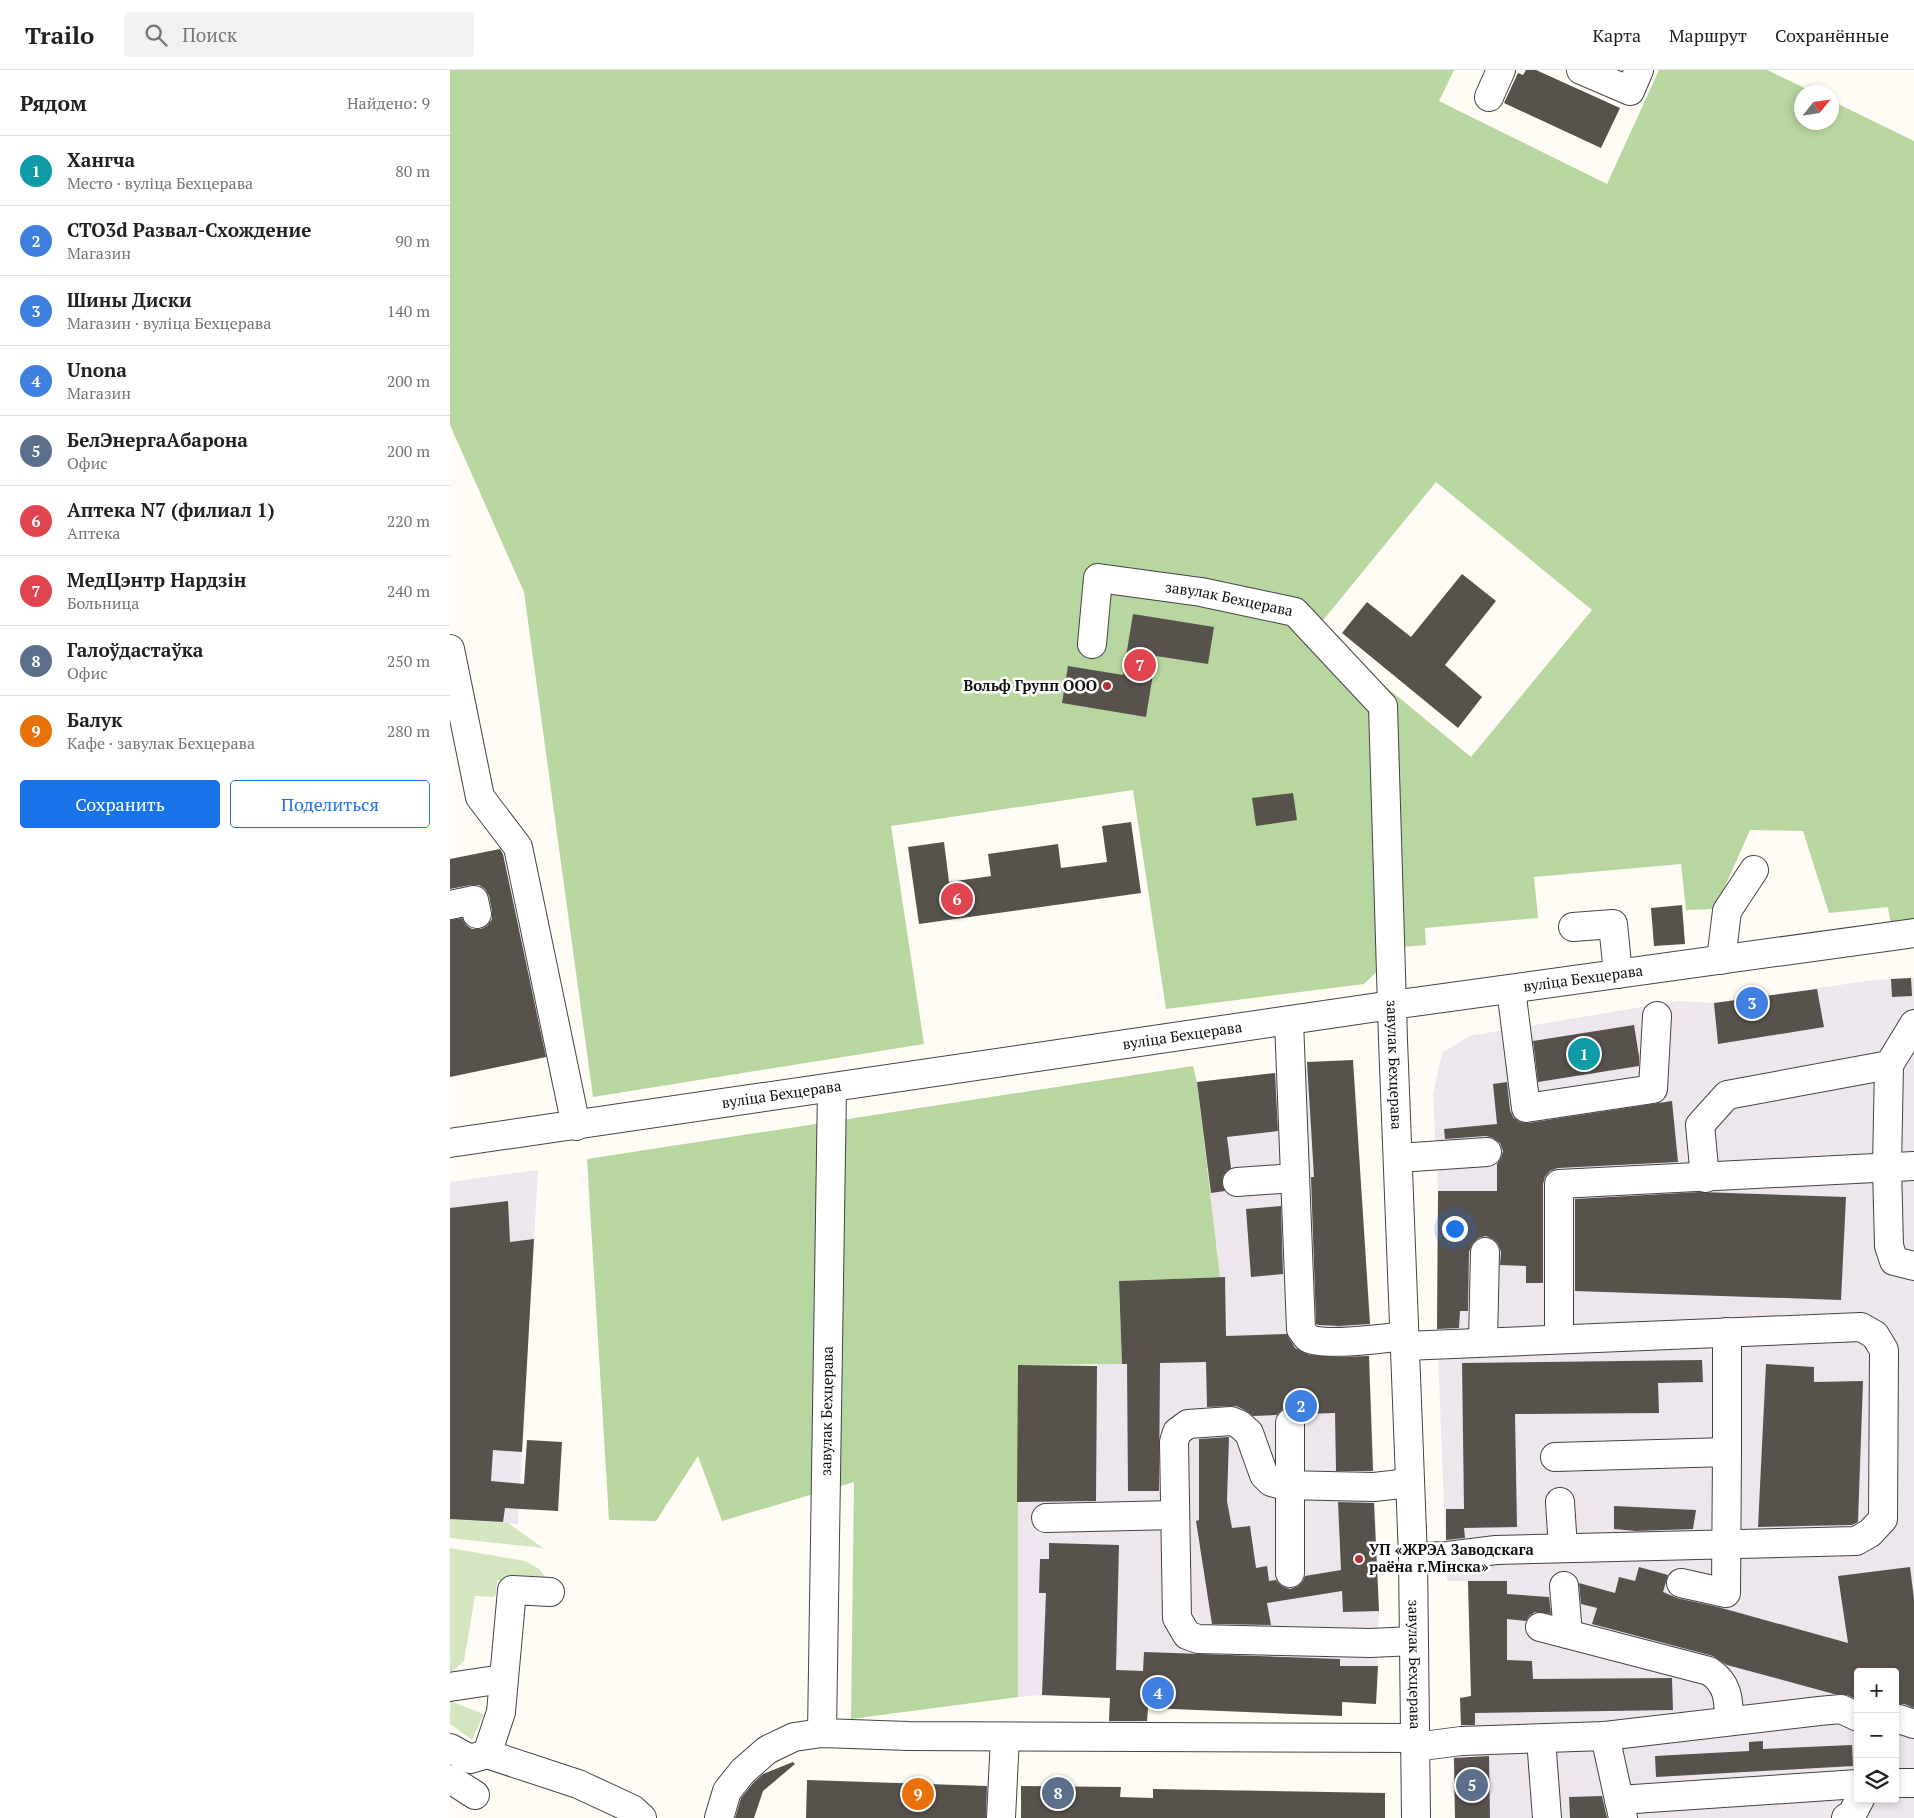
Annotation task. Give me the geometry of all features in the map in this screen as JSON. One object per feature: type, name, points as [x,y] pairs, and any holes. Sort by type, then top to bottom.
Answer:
[{"type":"street","points":[[1489,97],[1502,70]]},
{"type":"street","points":[[1581,70],[1630,91],[1639,70]]},
{"type":"street","name":"завулак Бехцерава","points":[[1092,644],[1098,578],[1202,592],[1295,612],[1383,706],[1392,1005],[1413,1557],[1416,1818]]},
{"type":"street","points":[[450,650],[459,741],[480,797],[518,847],[576,1126]]},
{"type":"street","points":[[1721,960],[1727,911],[1754,870]]},
{"type":"street","points":[[450,905],[474,900],[477,914]]},
{"type":"street","points":[[1573,927],[1613,924],[1618,974]]},
{"type":"street","name":"вуліца Бехцерава","points":[[450,1143],[1392,1005],[1914,933]]},
{"type":"street","points":[[1512,989],[1526,1108],[1653,1089],[1657,1016]]},
{"type":"street","points":[[1289,1021],[1301,1329],[1307,1338],[1319,1342],[1371,1340],[1483,1342],[1861,1327],[1875,1335],[1884,1350],[1883,1519],[1870,1533],[1856,1541],[1496,1550],[1448,1556],[1413,1557]]},
{"type":"street","points":[[1914,1024],[1889,1066],[1887,1167],[1889,1246],[1894,1261],[1914,1266]]},
{"type":"street","points":[[1705,1178],[1700,1125],[1727,1094],[1889,1066]]},
{"type":"street","name":"завулак Бехцерава","points":[[822,1733],[832,1088]]},
{"type":"street","points":[[1398,1158],[1487,1152]]},
{"type":"street","points":[[1559,1338],[1559,1184],[1914,1166]]},
{"type":"street","points":[[1237,1182],[1294,1178]]},
{"type":"street","points":[[1483,1342],[1486,1252]]},
{"type":"street","points":[[1681,1583],[1726,1593],[1726,1332]]},
{"type":"street","points":[[1410,1483],[1374,1487],[1289,1485],[1271,1482],[1264,1475],[1249,1433],[1240,1424],[1231,1421],[1188,1424],[1177,1432],[1174,1442],[1177,1618],[1187,1635],[1198,1639],[1414,1641]]},
{"type":"street","points":[[1290,1423],[1290,1573]]},
{"type":"street","points":[[1555,1457],[1727,1452]]},
{"type":"street","points":[[1560,1502],[1563,1548]]},
{"type":"street","points":[[1046,1518],[1175,1516]]},
{"type":"street","points":[[1564,1586],[1568,1634]]},
{"type":"street","points":[[486,1754],[501,1712],[512,1590],[550,1592]]},
{"type":"street","points":[[1540,1627],[1709,1671],[1718,1677],[1725,1687],[1729,1704],[1729,1721]]},
{"type":"street","points":[[450,1687],[503,1679]]},
{"type":"street","points":[[719,1818],[727,1791],[742,1771],[766,1750],[794,1737],[822,1733],[908,1736],[1416,1743],[1605,1736],[1841,1709],[1854,1715]]},
{"type":"street","points":[[1899,1719],[1914,1724]]},
{"type":"street","points":[[1605,1736],[1621,1809],[1854,1784]]},
{"type":"street","points":[[1001,1818],[1005,1737]]},
{"type":"street","points":[[1541,1739],[1547,1818]]},
{"type":"street","points":[[450,1748],[470,1759],[486,1754],[578,1784],[632,1808],[642,1818]]},
{"type":"street","points":[[450,1779],[475,1795]]},
{"type":"street","points":[[1899,1783],[1914,1783]]},
{"type":"street","points":[[1846,1818],[1852,1814],[1858,1803]]},
{"type":"shaded area","points":[[1914,978],[1914,1678],[1899,1673],[1899,1668],[1854,1668],[1854,1803],[1899,1803],[1899,1675],[1914,1679],[1914,1818],[1455,1818],[1453,1753],[1461,1752],[1460,1698],[1471,1696],[1468,1581],[1447,1581],[1437,1329],[1438,1191],[1433,1094],[1442,1053],[1469,1036],[1678,1001],[1714,1003],[1874,980]]},
{"type":"shaded area","points":[[1353,1064],[1371,1332],[1369,1350],[1379,1611],[1376,1704],[1343,1702],[1342,1716],[1148,1708],[1147,1723],[1109,1722],[1110,1698],[1042,1695],[1018,1697],[1018,1365],[1097,1366],[1119,1281],[1220,1277],[1197,1082],[1276,1073],[1290,1068]]},
{"type":"shaded area","points":[[538,1170],[518,1524],[450,1519],[450,1182]]},
{"type":"green space","points":[[450,70],[1454,70],[1439,101],[1607,184],[1659,70],[1767,70],[1798,85],[1794,85],[1794,130],[1839,130],[1839,104],[1914,141],[1914,922],[1891,925],[1888,907],[1829,913],[1803,831],[1750,830],[1715,909],[1686,910],[1681,864],[1534,877],[1538,918],[1425,928],[1426,945],[1402,947],[1364,984],[1166,1009],[1133,790],[891,826],[924,1044],[593,1097],[524,592],[450,425]],"holes":[[[1436,482],[1592,610],[1471,757],[1316,629]]]},
{"type":"green space","points":[[1193,1066],[1197,1082],[1220,1277],[1119,1281],[1122,1364],[1018,1365],[1018,1697],[851,1719],[854,1482],[722,1521],[698,1456],[656,1521],[609,1520],[587,1159]]},
{"type":"green space","points":[[450,1519],[508,1523],[543,1548],[450,1538]]},
{"type":"green space","points":[[450,1548],[525,1561],[539,1569],[548,1580],[534,1586],[497,1580],[496,1595],[493,1597],[475,1596],[464,1661],[450,1674]]},
{"type":"green space","points":[[450,1701],[484,1714],[472,1740],[450,1724]]},
{"type":"building","points":[[1526,70],[1536,70],[1620,108],[1601,148],[1504,103],[1518,73],[1523,75]]},
{"type":"building","points":[[1462,574],[1496,601],[1445,665],[1482,697],[1458,728],[1342,633],[1367,602],[1411,637]]},
{"type":"building","points":[[1133,614],[1214,627],[1208,664],[1156,656],[1146,717],[1062,703],[1068,666],[1123,675]]},
{"type":"building","points":[[1293,793],[1297,820],[1256,826],[1252,798]]},
{"type":"building","points":[[1131,822],[1141,893],[919,924],[908,847],[944,842],[949,882],[991,876],[988,854],[1058,844],[1061,868],[1107,862],[1102,826]]},
{"type":"building","points":[[500,849],[503,854],[546,1057],[450,1077],[450,920],[462,918],[466,925],[472,929],[481,929],[487,926],[492,919],[492,911],[489,896],[485,889],[479,885],[450,889],[450,859]]},
{"type":"building","points":[[1682,905],[1685,944],[1654,946],[1651,908]]},
{"type":"building","points":[[1911,978],[1912,996],[1892,997],[1891,979]]},
{"type":"building","points":[[1817,989],[1824,1027],[1718,1044],[1714,1003]]},
{"type":"building","points":[[1634,1025],[1639,1066],[1538,1082],[1533,1041]]},
{"type":"building","points":[[1353,1060],[1370,1324],[1319,1325],[1316,1324],[1311,1177],[1314,1177],[1307,1062]]},
{"type":"building","points":[[1275,1073],[1278,1131],[1227,1137],[1231,1168],[1223,1176],[1222,1184],[1225,1191],[1211,1193],[1197,1082]]},
{"type":"building","points":[[1507,1082],[1510,1110],[1513,1117],[1520,1122],[1528,1123],[1672,1101],[1678,1162],[1558,1168],[1550,1171],[1545,1177],[1543,1184],[1543,1283],[1526,1283],[1526,1266],[1500,1265],[1501,1252],[1498,1244],[1486,1236],[1478,1238],[1472,1244],[1469,1252],[1468,1311],[1460,1311],[1459,1328],[1437,1329],[1438,1191],[1497,1191],[1497,1164],[1503,1151],[1500,1143],[1486,1136],[1445,1139],[1444,1129],[1497,1124],[1493,1084]]},
{"type":"building","points":[[1700,1192],[1846,1197],[1841,1300],[1575,1291],[1575,1199]]},
{"type":"building","points":[[508,1201],[510,1242],[534,1239],[522,1452],[493,1450],[491,1481],[524,1484],[527,1440],[562,1442],[558,1511],[505,1508],[503,1522],[450,1519],[450,1208]]},
{"type":"building","points":[[1281,1206],[1283,1274],[1251,1277],[1246,1209]]},
{"type":"building","points":[[1225,1277],[1226,1336],[1287,1334],[1295,1348],[1310,1355],[1339,1357],[1369,1356],[1373,1471],[1336,1471],[1335,1413],[1303,1414],[1297,1409],[1290,1407],[1282,1410],[1277,1415],[1253,1416],[1236,1406],[1207,1407],[1206,1362],[1160,1363],[1159,1491],[1128,1491],[1127,1364],[1122,1364],[1119,1281]]},
{"type":"building","points":[[1702,1360],[1703,1382],[1658,1383],[1659,1413],[1515,1414],[1517,1527],[1464,1528],[1465,1538],[1446,1540],[1446,1509],[1464,1509],[1462,1363]]},
{"type":"building","points":[[1766,1364],[1814,1367],[1814,1382],[1863,1381],[1858,1522],[1852,1525],[1758,1527]]},
{"type":"building","points":[[1018,1365],[1097,1366],[1096,1501],[1017,1502]]},
{"type":"building","points":[[1229,1437],[1227,1501],[1232,1528],[1250,1526],[1256,1568],[1267,1566],[1269,1581],[1276,1580],[1282,1586],[1290,1589],[1298,1586],[1305,1576],[1341,1570],[1338,1502],[1374,1503],[1379,1611],[1343,1612],[1342,1591],[1267,1603],[1271,1625],[1212,1624],[1196,1521],[1199,1520],[1199,1439]]},
{"type":"building","points":[[1614,1506],[1696,1510],[1693,1529],[1636,1531],[1614,1529]]},
{"type":"building","points":[[1049,1543],[1119,1545],[1116,1670],[1143,1671],[1144,1652],[1340,1659],[1340,1666],[1378,1666],[1376,1704],[1342,1702],[1342,1716],[1148,1708],[1147,1721],[1109,1721],[1110,1698],[1042,1695],[1046,1593],[1039,1593],[1040,1559],[1049,1559]]},
{"type":"building","points":[[1639,1567],[1668,1575],[1663,1592],[1677,1598],[1718,1607],[1848,1643],[1838,1576],[1910,1567],[1914,1599],[1914,1708],[1904,1704],[1899,1705],[1899,1668],[1854,1668],[1854,1698],[1727,1665],[1713,1656],[1592,1624],[1597,1608],[1581,1604],[1579,1583],[1615,1593],[1619,1577],[1635,1581]]},
{"type":"building","points":[[1468,1581],[1507,1581],[1507,1594],[1549,1597],[1551,1614],[1535,1612],[1526,1621],[1507,1619],[1507,1660],[1532,1661],[1533,1679],[1672,1678],[1673,1710],[1475,1713],[1475,1725],[1461,1725],[1460,1698],[1471,1696]]},
{"type":"building","points":[[1763,1741],[1763,1749],[1852,1745],[1853,1766],[1656,1777],[1655,1756],[1749,1751],[1749,1742]]},
{"type":"building","points":[[1489,1756],[1490,1818],[1455,1818],[1454,1758]]},
{"type":"building","points":[[793,1762],[795,1764],[763,1791],[754,1818],[735,1818],[741,1798],[754,1782],[763,1774]]},
{"type":"building","points":[[807,1780],[987,1786],[986,1818],[806,1818]]},
{"type":"building","points":[[1021,1786],[1121,1787],[1120,1797],[1153,1798],[1153,1789],[1385,1793],[1385,1818],[1021,1818]]},
{"type":"building","points":[[1602,1796],[1607,1818],[1570,1818],[1569,1797]]},
{"type":"place","name":"МедЦэнтр Нардзін","points":[[1140,665]]},
{"type":"place","name":"Вольф Групп ООО","points":[[1107,686]]},
{"type":"place","name":"Аптека N7 (филиал 1)","points":[[957,899]]},
{"type":"place","name":"Шины Диски","points":[[1752,1003]]},
{"type":"place","name":"Хангча","points":[[1584,1054]]},
{"type":"place","name":"СТО3d Развал-Схождение","points":[[1301,1406]]},
{"type":"place","name":"УП «ЖРЭА Заводскага раёна г.Мінска»","points":[[1359,1559]]},
{"type":"place","name":"Unona","points":[[1158,1693]]},
{"type":"place","name":"БелЭнергаАбарона","points":[[1472,1785]]},
{"type":"place","name":"Галоўдастаўка","points":[[1058,1793]]},
{"type":"place","name":"Балук","points":[[918,1794]]}]
